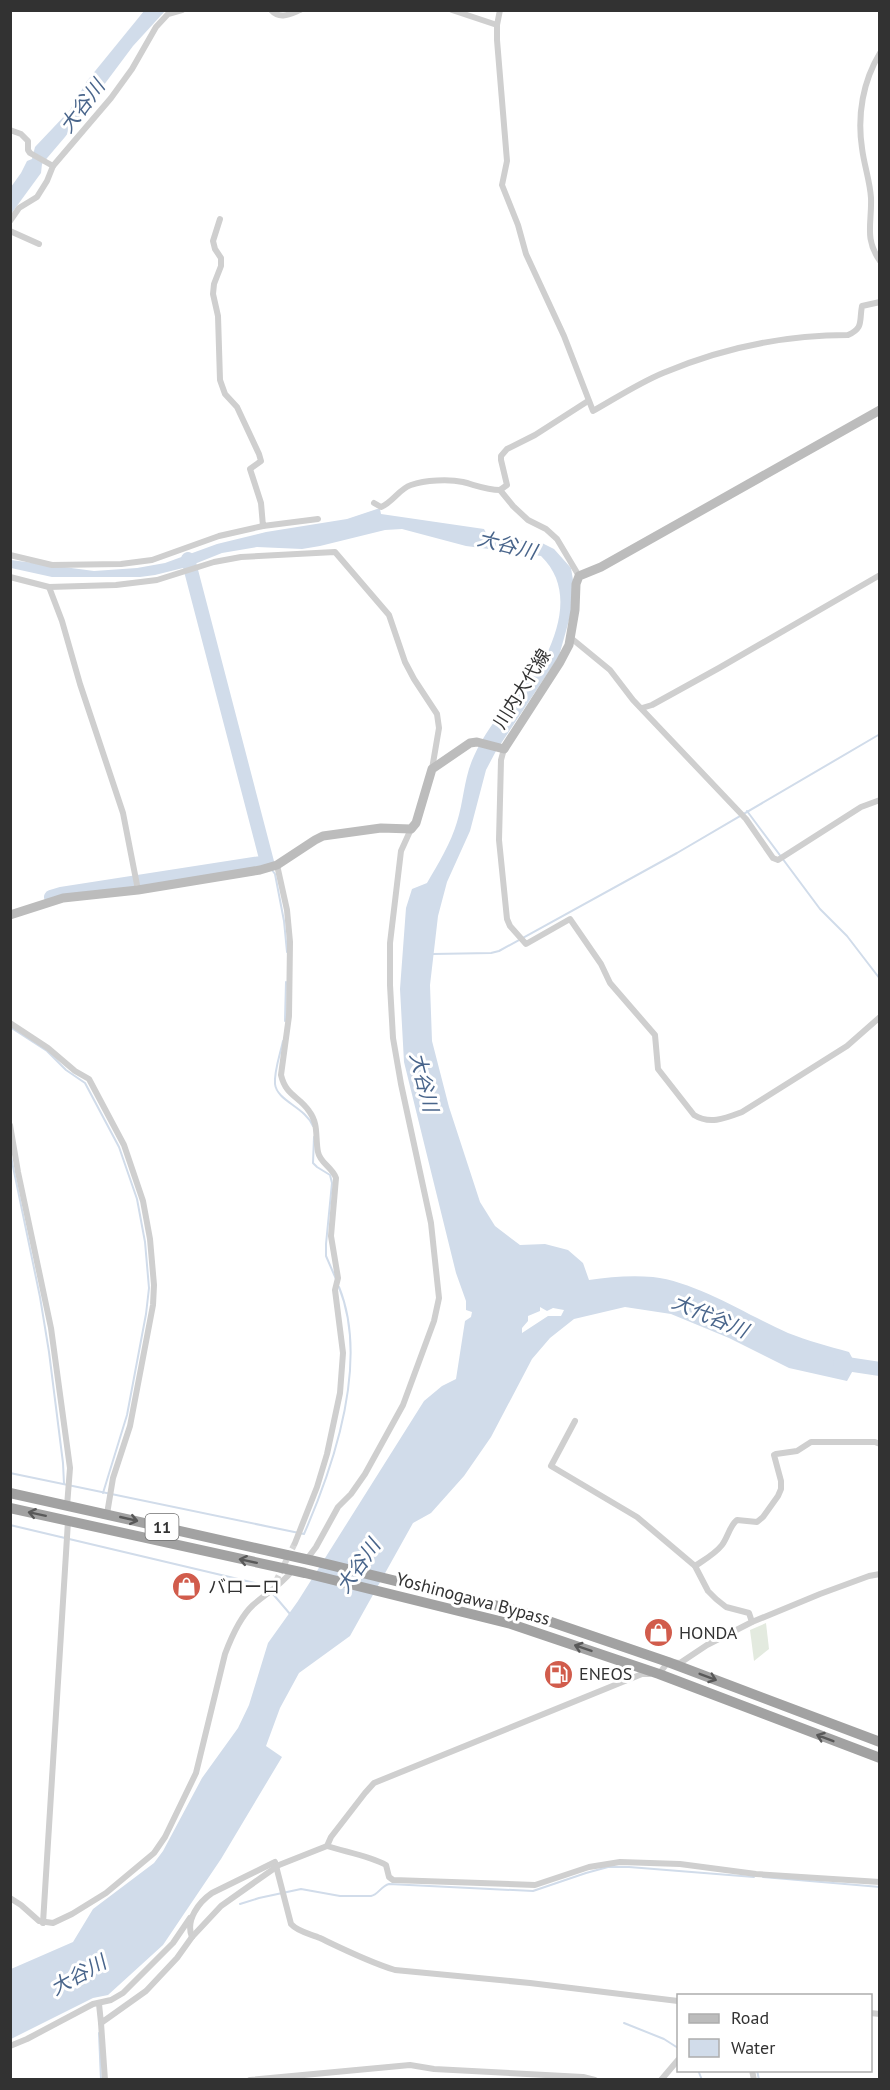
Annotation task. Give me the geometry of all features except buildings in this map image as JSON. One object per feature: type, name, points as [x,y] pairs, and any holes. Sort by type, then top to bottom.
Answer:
[{"type":"highway","name":"Yoshinogawa Bypass","points":[[10,1493],[108,1509],[519,1611],[668,1662],[879,1742]]},
{"type":"highway","name":"Yoshinogawa Bypass","points":[[10,1508],[305,1573],[511,1624],[659,1674],[879,1758]]},
{"type":"main road","points":[[578,575],[601,567],[879,410]]},
{"type":"main road","name":"川内大代線","points":[[432,769],[470,743],[477,742],[502,748],[560,662],[571,638],[578,575]]},
{"type":"main road","points":[[10,915],[63,898],[138,890],[277,865],[323,836],[381,828],[411,829],[416,823],[432,769]]},
{"type":"street","points":[[10,221],[19,208],[37,197],[47,181],[50,164],[111,98],[132,69],[156,27],[168,14],[182,10]]},
{"type":"street","points":[[272,10],[275,14],[282,16],[300,10]]},
{"type":"street","points":[[452,10],[497,25]]},
{"type":"street","points":[[500,10],[497,25],[507,161],[502,185],[518,225],[526,254],[564,336],[593,411],[662,374],[732,349],[785,339],[849,335],[857,331],[860,325],[862,306],[879,302]]},
{"type":"street","points":[[879,53],[866,79],[860,118],[862,148],[871,199],[870,245],[879,261]]},
{"type":"street","points":[[10,130],[21,134],[28,141],[30,153],[50,164]]},
{"type":"street","points":[[220,219],[213,241],[221,258],[213,294],[218,316],[218,370],[225,393],[237,407],[259,454],[261,461],[250,469],[261,503],[263,526]]},
{"type":"street","points":[[10,231],[39,244]]},
{"type":"street","points":[[500,490],[507,484],[501,456],[507,449],[535,435],[588,401]]},
{"type":"street","points":[[374,503],[381,507],[389,504],[413,484],[461,482],[500,490],[528,520],[546,529],[556,539],[578,575]]},
{"type":"street","points":[[10,555],[52,564],[121,564],[152,560],[219,537],[263,526],[318,519]]},
{"type":"street","points":[[10,577],[49,587],[133,584],[157,580],[214,562],[241,557],[332,551],[339,555],[389,615],[405,662],[437,714],[438,728],[432,769]]},
{"type":"street","points":[[642,708],[652,705],[719,668],[879,575]]},
{"type":"street","points":[[49,587],[123,813],[138,890]]},
{"type":"street","points":[[571,638],[610,670],[633,700],[746,819],[773,858],[778,860],[861,807],[879,800]]},
{"type":"street","points":[[502,748],[499,851],[507,919],[510,926],[526,944],[570,919],[601,964],[610,983],[655,1035],[658,1069],[694,1115],[700,1119],[723,1119],[742,1112],[847,1046],[879,1017]]},
{"type":"street","points":[[310,1560],[338,1507],[351,1494],[365,1474],[403,1405],[434,1321],[439,1298],[431,1223],[393,1038],[390,943],[401,851],[411,829]]},
{"type":"street","points":[[277,865],[287,910],[290,942],[290,1016],[281,1076],[287,1091],[310,1111],[316,1128],[318,1153],[336,1178],[331,1236],[338,1278],[335,1290],[343,1353],[340,1393],[327,1454],[308,1513],[295,1543]]},
{"type":"street","points":[[10,1023],[89,1079],[124,1145],[143,1201],[150,1239],[154,1285],[153,1305],[130,1426],[110,1489],[108,1509]]},
{"type":"street","points":[[10,1125],[51,1328],[70,1468],[68,1501]]},
{"type":"street","points":[[575,1421],[550,1466],[590,1491],[629,1511],[695,1566],[708,1591],[716,1599],[726,1607],[749,1613],[752,1622]]},
{"type":"street","points":[[695,1566],[720,1548],[733,1523],[737,1520],[758,1521],[764,1517],[781,1489],[774,1455],[797,1451],[811,1442],[874,1442],[879,1444]]},
{"type":"street","points":[[43,1923],[68,1521]]},
{"type":"street","points":[[10,1898],[43,1923],[53,1923],[106,1893],[154,1853],[165,1837],[196,1773],[230,1639],[253,1606],[284,1581],[292,1571]]},
{"type":"street","points":[[327,1846],[331,1837],[365,1793],[382,1779],[642,1674],[659,1674],[668,1662],[680,1663],[707,1645],[752,1622],[820,1594],[879,1574]]},
{"type":"street","points":[[245,1615],[245,1608],[267,1592],[276,1581]]},
{"type":"street","points":[[101,2023],[146,1991],[221,1906],[287,1861],[327,1846],[376,1859],[386,1865],[389,1877],[393,1880],[535,1886],[589,1867],[620,1862],[680,1864],[756,1874],[879,1882]]},
{"type":"street","points":[[10,2046],[93,2004],[111,2000],[123,1993],[173,1943],[203,1899],[275,1862],[291,1924],[296,1929],[376,1964],[395,1970],[677,2001]]},
{"type":"street","points":[[192,1916],[190,1933],[192,1937]]},
{"type":"street","points":[[99,2004],[105,2079]]},
{"type":"street","points":[[661,2079],[677,2061]]},
{"type":"street","points":[[250,2079],[410,2065],[500,2076],[595,2079]]},
{"type":"shaded area","points":[[766,1623],[769,1649],[754,1661],[750,1630]]},
{"type":"water","name":"大谷川","points":[[144,11],[165,11],[133,46],[42,164],[41,173],[11,214],[11,187],[27,161],[32,159],[35,147],[70,110],[87,81]]},
{"type":"water","name":"大谷川","points":[[380,509],[381,514],[484,529],[488,537],[540,542],[554,549],[571,568],[573,580],[571,613],[559,656],[496,751],[486,770],[470,831],[447,882],[438,916],[430,985],[432,1041],[449,1107],[480,1202],[495,1226],[520,1245],[545,1244],[568,1250],[583,1263],[589,1280],[645,1276],[687,1285],[788,1333],[849,1352],[856,1365],[847,1381],[789,1368],[729,1338],[671,1314],[625,1307],[574,1319],[550,1338],[532,1359],[491,1437],[464,1476],[431,1513],[413,1523],[350,1636],[299,1673],[280,1708],[266,1746],[282,1757],[221,1859],[163,1945],[108,1995],[93,1998],[11,2039],[11,1969],[73,1942],[93,1909],[154,1863],[163,1851],[202,1778],[238,1728],[249,1705],[268,1643],[298,1601],[424,1401],[442,1386],[456,1379],[465,1321],[471,1317],[472,1312],[466,1310],[466,1301],[456,1273],[404,1062],[400,989],[406,908],[412,889],[427,883],[451,838],[468,772],[485,735],[546,656],[559,617],[560,591],[550,567],[541,556],[466,546],[402,529],[385,530],[302,549],[257,547],[222,553],[187,567],[140,577],[52,577],[11,568],[11,560],[94,571],[137,568],[165,563],[217,544],[266,532],[347,519]],"holes":[[[540,1307],[547,1311],[553,1308],[564,1310],[561,1316],[548,1316],[522,1333],[528,1316],[540,1311]]]},
{"type":"waterway","points":[[51,897],[267,862],[188,559]]},
{"type":"waterway","points":[[433,954],[499,951],[677,853],[880,734]]},
{"type":"waterway","points":[[747,811],[820,909],[847,936],[880,979]]},
{"type":"waterway","points":[[272,870],[275,874],[284,921],[287,952]]},
{"type":"waterway","points":[[285,1021],[286,982]]},
{"type":"waterway","points":[[10,1027],[47,1051],[66,1070],[85,1083],[119,1147],[137,1199],[145,1242],[149,1288],[146,1314],[127,1415],[103,1493]]},
{"type":"waterway","points":[[283,1041],[275,1074],[277,1090],[304,1114],[313,1126]]},
{"type":"waterway","points":[[314,1137],[313,1163],[330,1175],[332,1183],[326,1256],[336,1279]]},
{"type":"waterway","points":[[10,1152],[49,1352],[64,1484]]},
{"type":"waterway","points":[[10,1473],[304,1534],[336,1445],[349,1379],[350,1347],[347,1316],[339,1287]]},
{"type":"waterway","name":"大代谷川","points":[[840,1363],[880,1369]]},
{"type":"waterway","points":[[10,1525],[255,1583],[267,1587],[290,1614]]},
{"type":"waterway","points":[[240,1904],[301,1889],[340,1896],[371,1896],[389,1884],[533,1891],[608,1867],[754,1877]]},
{"type":"waterway","points":[[763,1877],[880,1887]]},
{"type":"waterway","points":[[624,2023],[664,2039],[677,2047]]},
{"type":"waterway","points":[[99,2033],[101,2080]]},
{"type":"waterway","points":[[699,2072],[702,2080]]},
{"type":"waterway","points":[[757,2072],[759,2080]]},
{"type":"tunnel","points":[[276,1581],[295,1543]]},
{"type":"place","name":"バローロ","points":[[187,1587]]},
{"type":"place","name":"HONDA","points":[[658,1633]]},
{"type":"place","name":"ENEOS","points":[[558,1674]]}]
